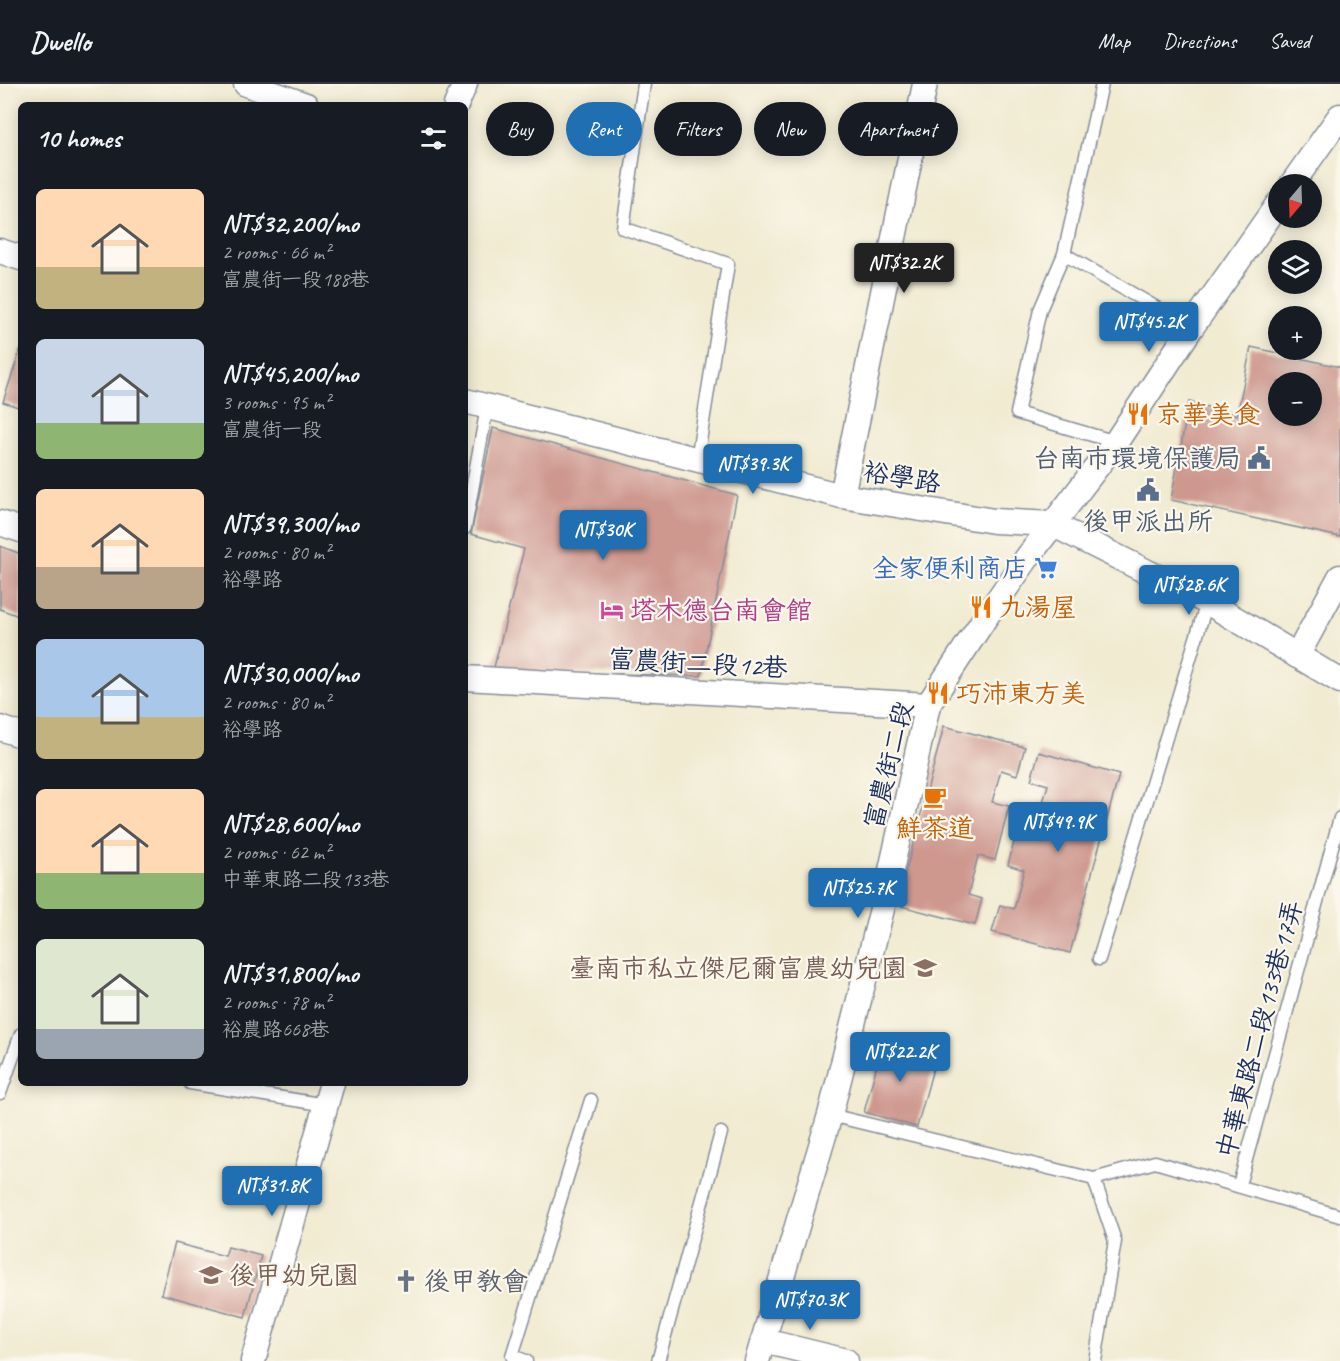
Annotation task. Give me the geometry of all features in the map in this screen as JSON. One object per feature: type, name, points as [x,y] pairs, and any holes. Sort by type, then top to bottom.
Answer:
[{"type":"street","points":[[246,84],[297,102]]},
{"type":"street","points":[[457,102],[465,84]]},
{"type":"street","points":[[842,496],[925,84]]},
{"type":"street","points":[[1299,174],[1340,117]]},
{"type":"street","name":"富農街二段","points":[[761,1351],[830,1115],[885,897],[928,705],[985,618],[1052,524],[1116,442],[1191,328],[1268,218]]},
{"type":"street","points":[[0,251],[18,257]]},
{"type":"street","name":"裕學路","points":[[476,404],[842,496],[994,521],[1052,524]]},
{"type":"street","points":[[0,523],[18,529]]},
{"type":"street","points":[[1052,524],[1207,602],[1340,681]]},
{"type":"street","points":[[1297,656],[1340,577]]},
{"type":"street","name":"富農街二段12巷","points":[[468,678],[928,705]]},
{"type":"street","points":[[0,728],[18,734]]},
{"type":"street","points":[[253,1361],[329,1094]]},
{"type":"street","points":[[761,1351],[846,1361]]},
{"type":"lane","points":[[644,84],[623,228],[728,264],[697,460]]},
{"type":"lane","points":[[1102,84],[1064,254],[1040,310],[1017,413],[1116,442]]},
{"type":"lane","points":[[1064,254],[1191,328]]},
{"type":"lane","points":[[468,494],[476,404]]},
{"type":"lane","points":[[1099,959],[1207,602]]},
{"type":"lane","name":"中華東路二段133巷17弄","points":[[1340,818],[1239,1185],[1340,1216]]},
{"type":"lane","points":[[0,1093],[18,1042]]},
{"type":"lane","points":[[228,1086],[329,1094]]},
{"type":"lane","points":[[526,1361],[512,1356],[591,1100]]},
{"type":"lane","points":[[830,1115],[1094,1179],[1155,1162],[1239,1185]]},
{"type":"lane","points":[[658,1361],[721,1133]]},
{"type":"lane","points":[[1094,1179],[1115,1241],[1095,1361]]},
{"type":"building","name":"台南市環境保護局","points":[[1251,347],[1268,351],[1268,360],[1309,360],[1340,367],[1340,537],[1171,500],[1189,402],[1237,415]]},
{"type":"building","points":[[18,357],[18,407],[3,402]]},
{"type":"building","name":"塔木德台南會館","points":[[493,428],[737,495],[701,676],[493,671],[524,549],[471,534]]},
{"type":"building","points":[[0,546],[18,553],[18,616],[0,609]]},
{"type":"building","points":[[944,726],[1025,747],[1017,775],[1001,770],[992,802],[1009,806],[995,860],[978,856],[968,895],[982,899],[975,925],[897,905]]},
{"type":"building","points":[[1039,752],[1119,775],[1070,953],[992,932],[1000,905],[1014,909],[1024,870],[1008,865],[1022,811],[1039,816],[1048,785],[1031,780]]},
{"type":"building","points":[[884,1039],[937,1054],[917,1127],[864,1112]]},
{"type":"building","name":"後甲幼兒園","points":[[175,1243],[225,1256],[228,1247],[261,1256],[245,1317],[161,1294]]},
{"type":"place","name":"京華美食","points":[[1138,414]]},
{"type":"place","name":"台南市環境保護局","points":[[1259,458]]},
{"type":"place","name":"後甲派出所","points":[[1148,490]]},
{"type":"place","name":"全家便利商店","points":[[1046,568]]},
{"type":"place","name":"九湯屋","points":[[981,607]]},
{"type":"place","name":"塔木德台南會館","points":[[612,610]]},
{"type":"place","name":"巧沛東方美","points":[[938,693]]},
{"type":"place","name":"鮮茶道","points":[[935,797]]},
{"type":"place","name":"臺南市私立傑尼爾富農幼兒園","points":[[925,968]]},
{"type":"place","name":"後甲幼兒園","points":[[211,1275]]},
{"type":"place","name":"後甲教會","points":[[406,1281]]}]
